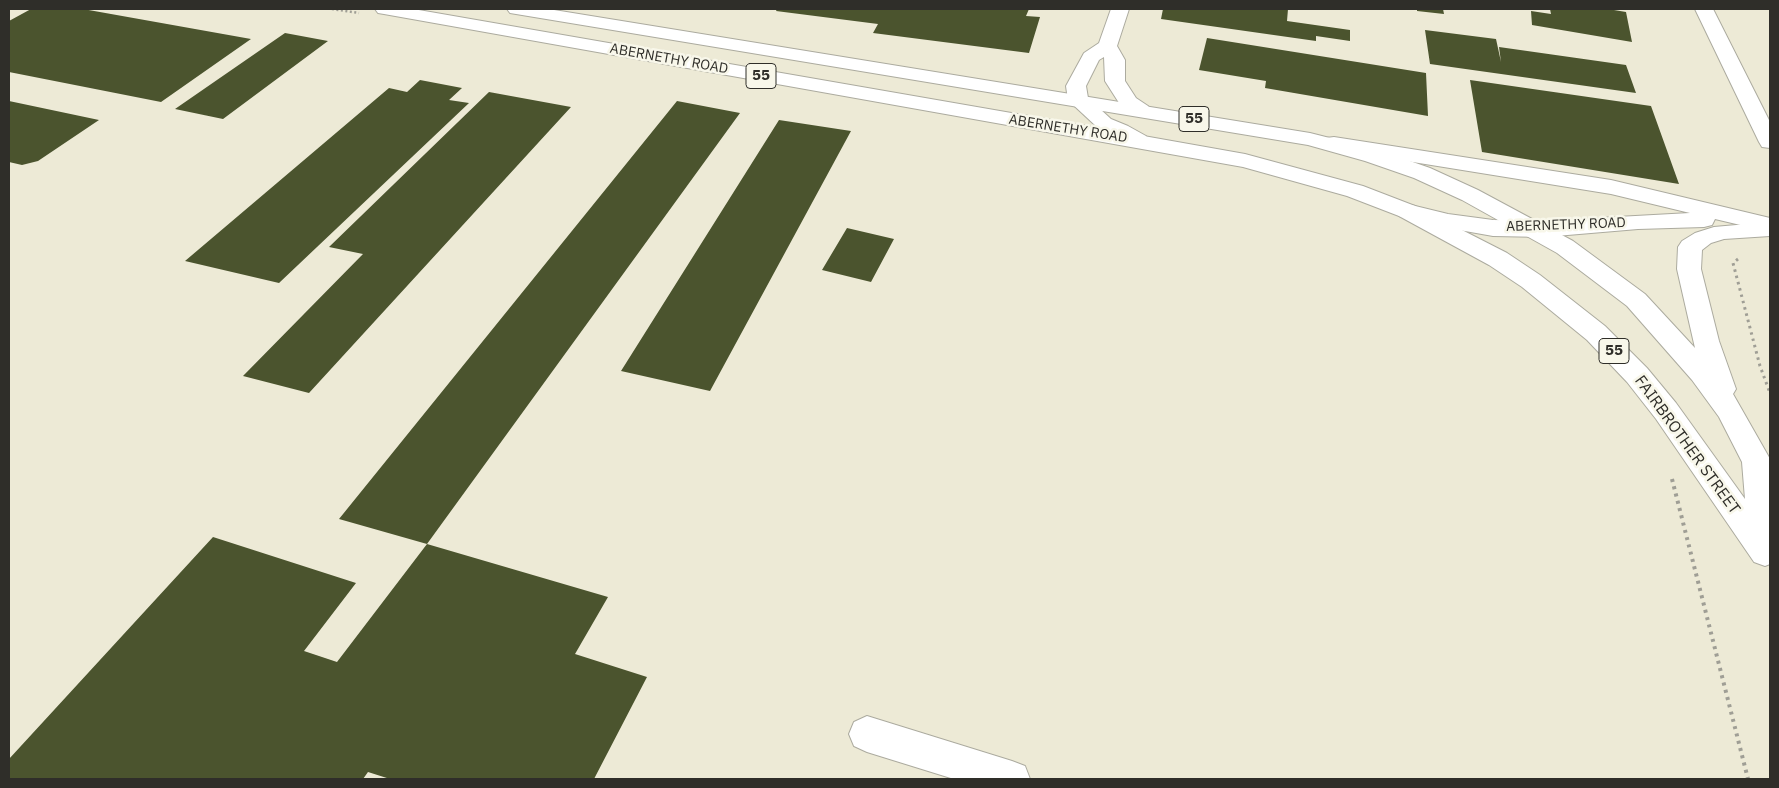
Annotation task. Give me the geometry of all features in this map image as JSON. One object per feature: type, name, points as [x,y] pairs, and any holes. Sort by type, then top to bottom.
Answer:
[{"type":"main road","name":"ABERNETHY ROAD","points":[[384,9],[1245,161],[1315,179],[1355,191],[1407,211],[1448,221],[1493,228],[1551,228],[1687,220],[1764,225]]},
{"type":"main road","name":"ABERNETHY ROAD","points":[[516,9],[1612,188],[1764,225]]},
{"type":"main road","points":[[1120,9],[1108,46],[1091,57],[1076,86],[1078,100],[1104,123],[1121,130],[1138,141]]},
{"type":"main road","points":[[1704,9],[1770,142]]},
{"type":"main road","points":[[1108,46],[1115,60],[1115,81],[1128,102],[1141,110]]},
{"type":"main road","name":"FAIRBROTHER STREET","points":[[1310,139],[1373,156],[1422,173],[1470,195],[1565,247],[1636,300],[1702,373],[1729,410],[1757,462],[1768,560]]},
{"type":"main road","name":"FAIRBROTHER STREET","points":[[1407,211],[1498,259],[1531,281],[1596,333],[1636,375],[1666,411],[1768,560]]},
{"type":"main road","points":[[1729,410],[1706,341],[1689,269],[1690,246],[1702,238],[1722,232],[1764,225]]},
{"type":"main road","points":[[867,734],[1012,779]]},
{"type":"path","points":[[1739,258],[1733,263],[1760,366],[1770,393]]},
{"type":"path","points":[[1669,470],[1748,779]]},
{"type":"shaded area","points":[[9,9],[1770,9],[1770,779],[9,779]]},
{"type":"building","points":[[31,9],[83,9],[251,39],[161,102],[9,72],[9,21]]},
{"type":"building","points":[[777,9],[1029,9],[1026,16],[1040,17],[1029,53],[873,33],[878,24],[776,11]]},
{"type":"building","points":[[1163,9],[1288,9],[1287,21],[1350,30],[1350,41],[1316,36],[1316,41],[1161,19]]},
{"type":"building","points":[[1417,9],[1443,9],[1444,14],[1417,11]]},
{"type":"building","points":[[1550,9],[1608,9],[1626,12],[1632,42],[1532,25],[1531,11],[1551,14]]},
{"type":"building","points":[[1425,30],[1496,39],[1501,62],[1499,47],[1626,65],[1636,93],[1430,64]]},
{"type":"building","points":[[285,33],[328,41],[223,119],[175,109]]},
{"type":"building","points":[[1207,38],[1426,73],[1428,116],[1265,88],[1266,81],[1199,70]]},
{"type":"building","points":[[420,80],[462,88],[449,100],[469,103],[279,283],[185,261],[389,88],[407,92]]},
{"type":"building","points":[[1470,80],[1651,106],[1679,184],[1482,152]]},
{"type":"building","points":[[489,92],[571,107],[309,393],[243,376],[363,254],[329,247]]},
{"type":"building","points":[[9,101],[99,120],[38,161],[22,165],[9,162]]},
{"type":"building","points":[[677,101],[740,113],[427,544],[339,519]]},
{"type":"building","points":[[779,120],[851,131],[710,391],[621,371]]},
{"type":"building","points":[[847,228],[894,239],[871,282],[822,270]]},
{"type":"building","points":[[213,537],[356,583],[304,651],[337,662],[427,544],[608,597],[575,654],[647,677],[594,779],[390,779],[368,772],[363,779],[9,779],[9,759]]}]
